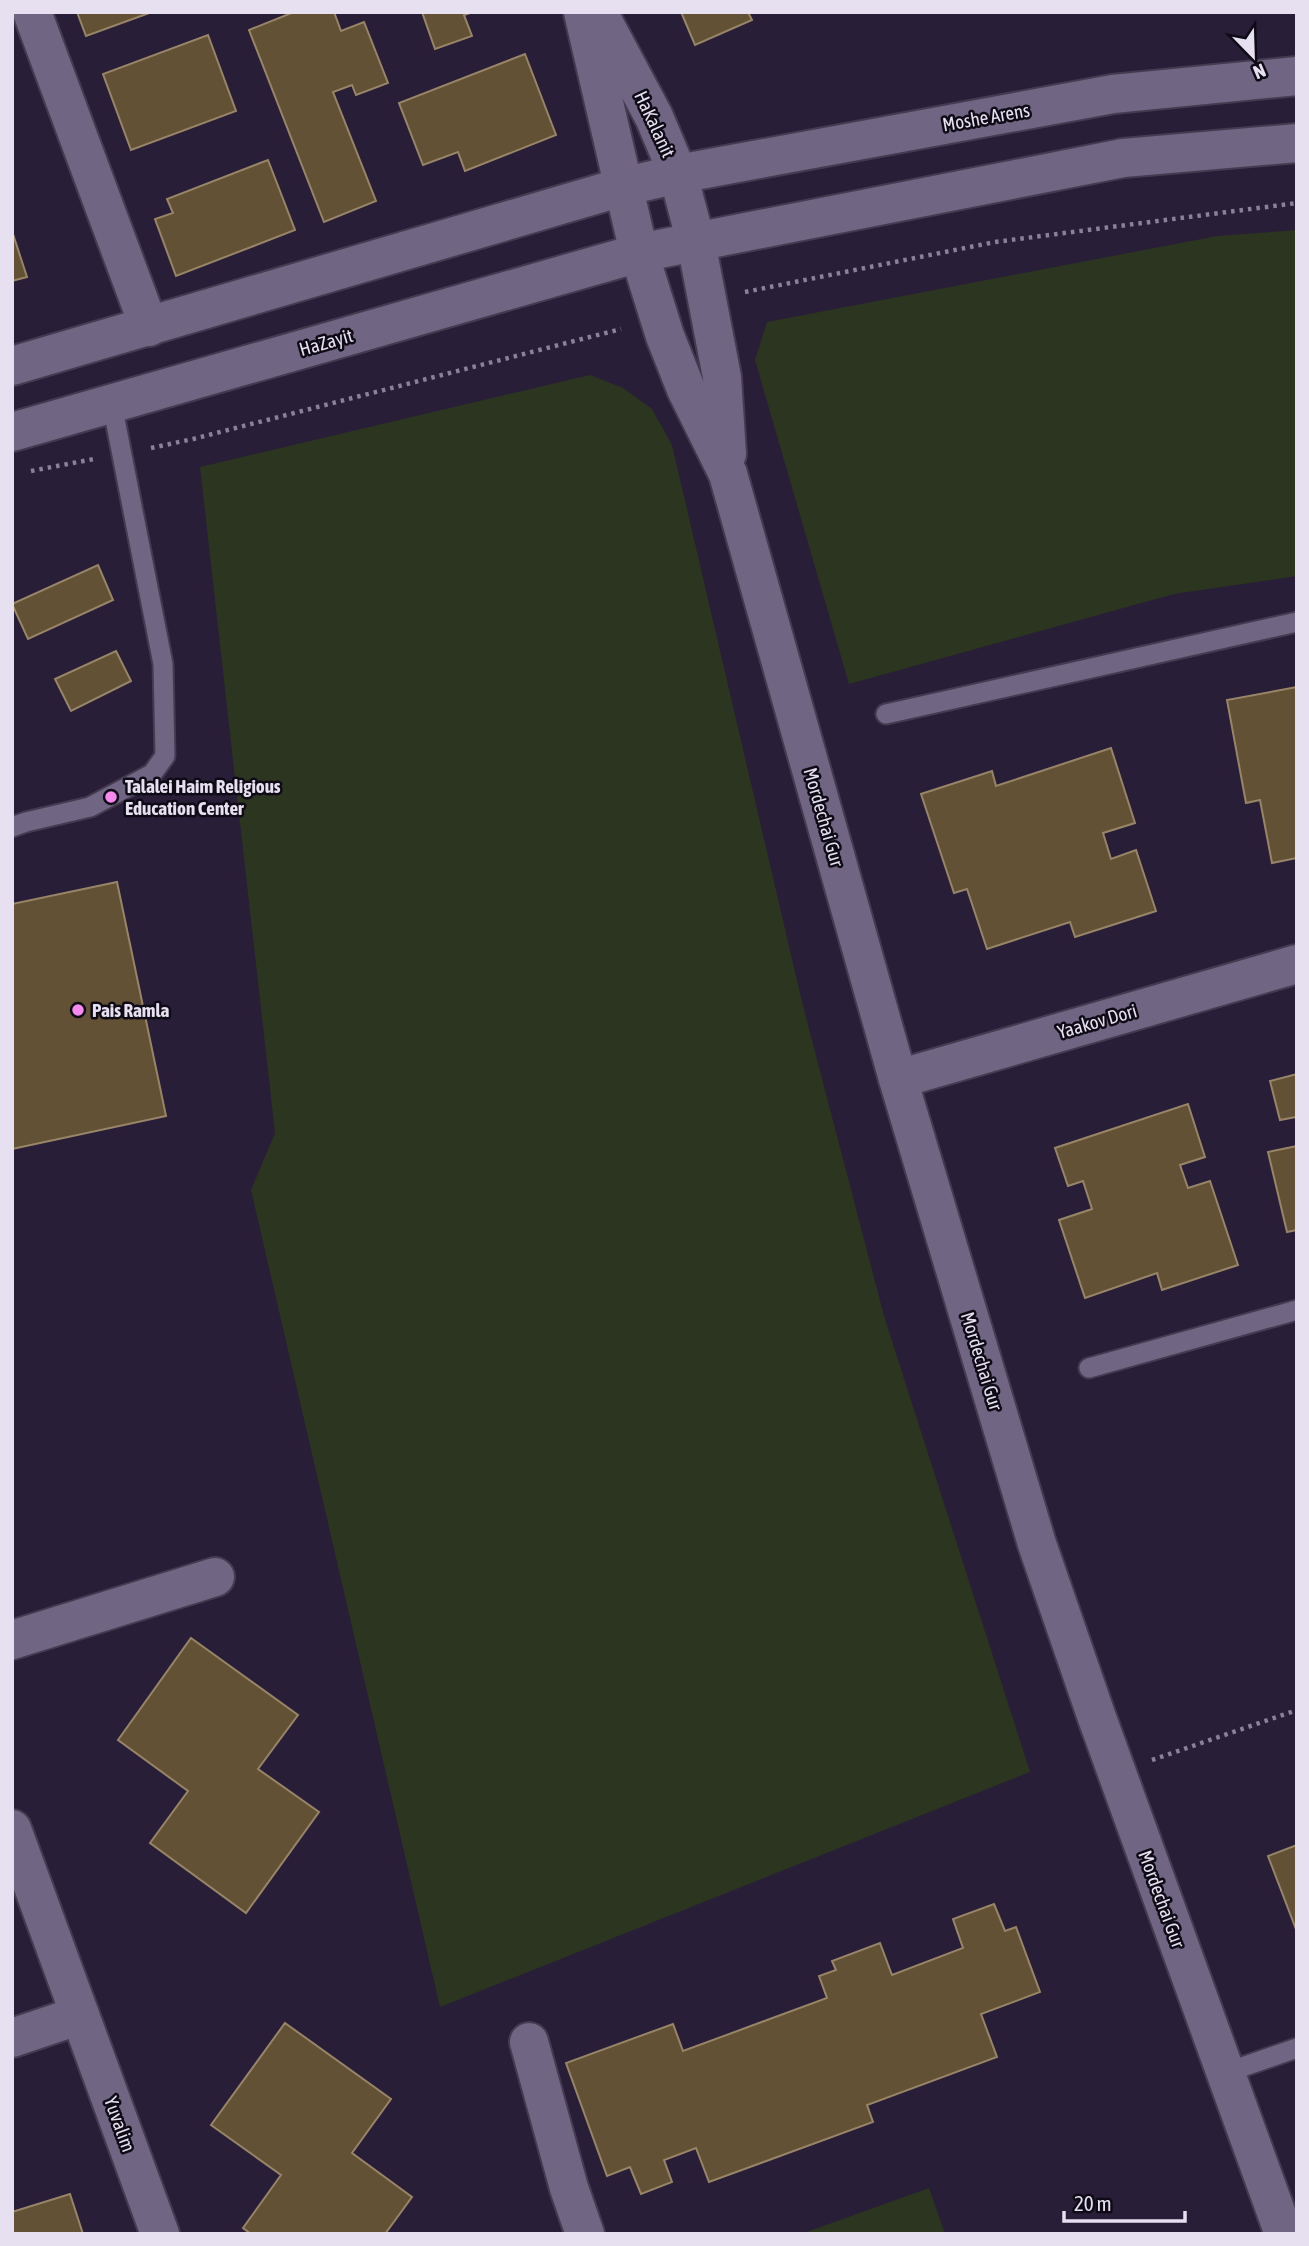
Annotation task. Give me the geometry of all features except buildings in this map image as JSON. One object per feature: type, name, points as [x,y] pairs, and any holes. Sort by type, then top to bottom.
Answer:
[{"type":"street","points":[[32,12],[149,327]]},
{"type":"street","name":"HaKalanit","points":[[583,12],[639,253]]},
{"type":"street","name":"HaKalanit","points":[[598,12],[654,117],[678,174],[696,242]]},
{"type":"street","name":"Moshe Arens","points":[[622,187],[678,174],[1113,94],[1297,76]]},
{"type":"street","points":[[696,242],[1124,158],[1297,143]]},
{"type":"street","points":[[12,366],[622,187]]},
{"type":"street","name":"HaZayit","points":[[12,432],[639,253],[696,242]]},
{"type":"street","name":"Mordechai Gur","points":[[696,242],[722,377],[729,474]]},
{"type":"street","name":"Mordechai Gur","points":[[639,253],[659,319],[686,389],[729,474],[898,1079],[1037,1544],[1116,1773],[1283,2234]]},
{"type":"street","name":"Yaakov Dori","points":[[898,1079],[1297,964]]},
{"type":"street","points":[[12,1640],[215,1577]]},
{"type":"street","name":"Yuvalim","points":[[12,1829],[160,2234]]},
{"type":"street","points":[[12,2038],[80,2015]]},
{"type":"street","points":[[529,2042],[569,2188],[585,2234]]},
{"type":"lane","points":[[12,827],[90,807],[152,774],[165,756],[163,664],[112,404]]},
{"type":"lane","points":[[886,714],[1297,622]]},
{"type":"lane","points":[[1089,1368],[1297,1310]]},
{"type":"lane","points":[[1225,2073],[1297,2048]]},
{"type":"path","points":[[707,299],[995,242],[1297,203]]},
{"type":"path","points":[[26,472],[193,439],[659,319]]},
{"type":"path","points":[[1116,1773],[1297,1710]]},
{"type":"green space","points":[[1297,230],[1297,576],[1174,594],[849,684],[755,360],[767,322],[1217,236]]},
{"type":"green space","points":[[590,375],[623,388],[652,409],[672,445],[802,1002],[884,1316],[1030,1772],[440,2007],[251,1190],[275,1133],[200,467]]},
{"type":"green space","points":[[929,2188],[945,2234],[801,2234]]},
{"type":"place","name":"Talalei Haim Religious Education Center","points":[[111,797]]},
{"type":"place","name":"Pais Ramla","points":[[78,1010]]}]
